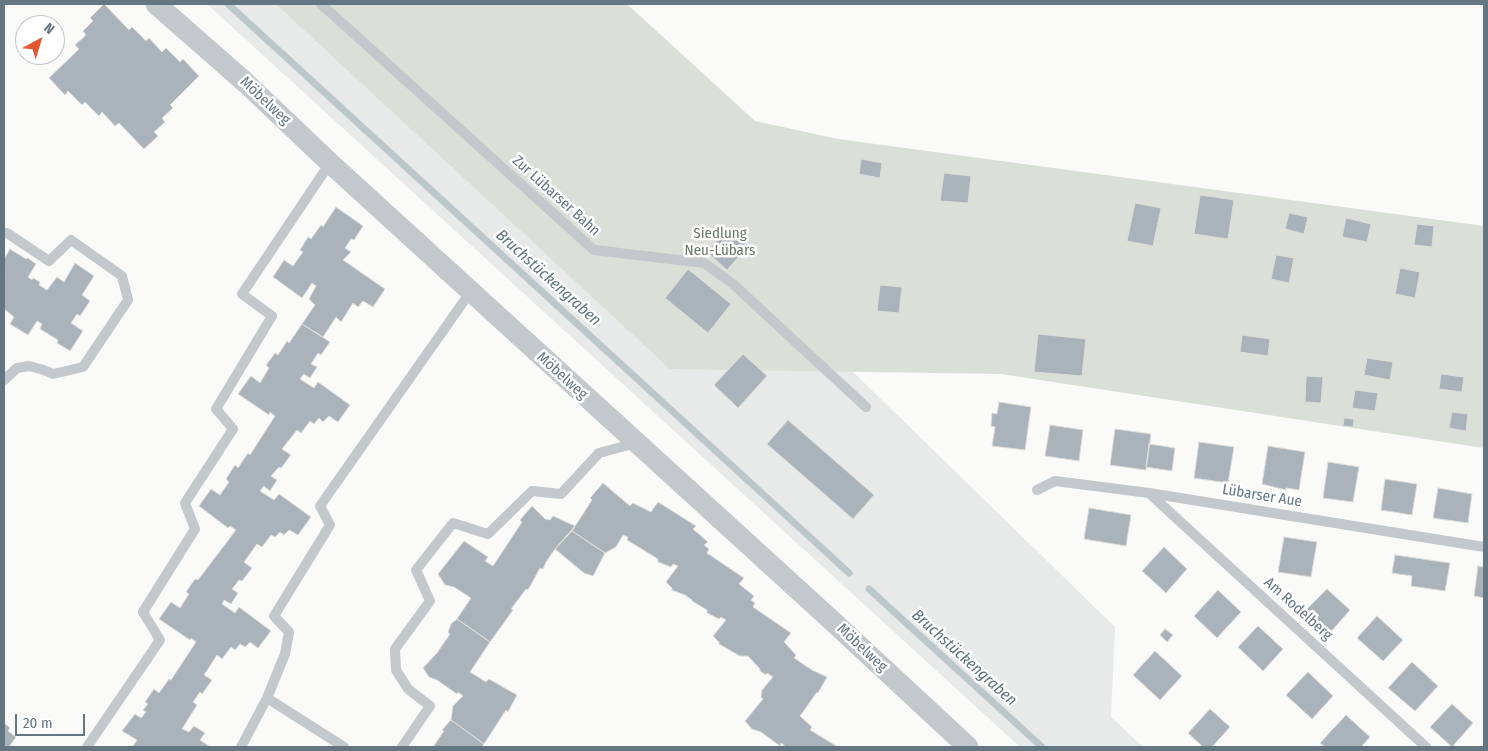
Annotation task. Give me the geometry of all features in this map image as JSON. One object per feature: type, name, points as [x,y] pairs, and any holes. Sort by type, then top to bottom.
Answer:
[{"type":"street","name":"Möbelweg","points":[[156,4],[246,83],[330,163],[968,747]]},
{"type":"lane","name":"Zur Lübarser Bahn","points":[[321,4],[594,250],[704,262],[733,284],[866,407]]},
{"type":"lane","points":[[87,747],[160,640],[143,612],[195,529],[185,503],[233,429],[216,409],[272,316],[242,294],[330,163]]},
{"type":"lane","points":[[4,233],[7,233],[49,262],[71,240],[122,276],[128,300],[83,368],[52,374],[29,366],[17,368],[4,380]]},
{"type":"lane","points":[[241,747],[267,698],[285,654],[289,632],[274,616],[330,525],[320,506],[471,292]]},
{"type":"lane","points":[[402,747],[430,706],[408,689],[396,670],[395,649],[430,601],[416,570],[453,523],[488,534],[532,491],[560,494],[599,453],[636,442]]},
{"type":"lane","name":"Lübarser Aue","points":[[1037,490],[1055,481],[1149,493],[1484,546]]},
{"type":"lane","name":"Am Rodelberg","points":[[1149,493],[1426,747]]},
{"type":"lane","points":[[267,698],[344,747]]},
{"type":"shaded area","points":[[207,4],[483,4],[848,367],[1115,627],[1111,717],[1143,747],[1020,747]]},
{"type":"green space","name":"Siedlung Neu-Lübars","points":[[276,4],[627,4],[755,121],[838,139],[1484,226],[1484,448],[1001,374],[670,369]]},
{"type":"building","points":[[104,4],[129,30],[132,27],[146,41],[149,38],[162,52],[166,48],[180,62],[183,59],[199,76],[170,105],[173,108],[162,118],[165,122],[154,132],[158,136],[144,149],[119,123],[115,126],[102,112],[99,116],[85,102],[82,105],[68,91],[65,95],[49,78],[62,65],[65,65],[65,63],[79,49],[75,45],[86,35],[83,31],[93,21],[90,18]]},
{"type":"building","points":[[861,159],[882,163],[880,178],[859,174]]},
{"type":"building","points":[[944,173],[971,176],[968,203],[940,201]]},
{"type":"building","points":[[1200,195],[1234,200],[1228,239],[1194,234]]},
{"type":"building","points":[[1135,203],[1161,208],[1153,246],[1127,241]]},
{"type":"building","points":[[336,207],[363,226],[354,240],[351,239],[345,248],[351,252],[343,260],[385,289],[373,307],[363,301],[358,307],[353,303],[341,322],[336,317],[323,337],[302,324],[315,305],[309,299],[316,286],[312,283],[302,298],[273,277],[284,260],[293,266],[303,252],[300,250],[308,237],[311,239],[321,225],[323,227]]},
{"type":"building","points":[[1289,213],[1308,217],[1304,234],[1285,229]]},
{"type":"building","points":[[1346,218],[1371,224],[1367,242],[1342,237]]},
{"type":"building","points":[[1417,224],[1434,226],[1432,247],[1414,245]]},
{"type":"building","points":[[728,228],[748,246],[727,270],[707,252]]},
{"type":"building","points":[[10,249],[36,264],[28,277],[40,282],[39,285],[47,290],[57,277],[64,282],[75,263],[94,276],[82,295],[90,301],[80,316],[77,314],[71,323],[83,331],[70,351],[57,343],[58,340],[40,329],[42,324],[37,321],[28,335],[10,324],[14,317],[4,309],[4,259]]},
{"type":"building","points":[[1276,255],[1294,258],[1289,283],[1271,279]]},
{"type":"building","points":[[1400,268],[1420,272],[1415,298],[1395,294]]},
{"type":"building","points":[[688,269],[731,304],[708,333],[665,298]]},
{"type":"building","points":[[880,285],[902,287],[899,313],[877,311]]},
{"type":"building","points":[[302,324],[330,342],[321,355],[318,353],[311,364],[317,367],[310,378],[304,374],[300,379],[314,388],[318,382],[350,405],[338,422],[329,416],[323,422],[319,418],[314,424],[310,421],[301,433],[297,430],[282,449],[291,455],[281,468],[279,467],[271,476],[277,480],[270,491],[264,486],[260,491],[274,500],[279,494],[311,517],[298,535],[289,530],[284,535],[280,532],[275,537],[271,535],[262,547],[257,544],[244,562],[252,568],[242,581],[239,580],[232,589],[238,593],[231,604],[224,600],[222,604],[235,613],[239,607],[271,631],[258,648],[250,642],[245,647],[240,644],[235,650],[231,647],[222,659],[217,655],[204,675],[212,680],[202,694],[200,692],[193,702],[197,705],[182,729],[189,732],[194,726],[205,733],[200,740],[210,747],[134,747],[137,740],[122,731],[135,714],[141,718],[146,712],[143,710],[148,704],[145,702],[154,689],[159,693],[169,679],[171,680],[196,642],[159,619],[171,602],[180,608],[189,594],[186,592],[195,579],[198,580],[236,530],[230,526],[228,528],[199,506],[211,489],[220,495],[229,482],[226,479],[235,465],[238,468],[248,453],[250,455],[275,416],[270,412],[269,415],[238,394],[251,376],[260,383],[269,368],[266,365],[275,353],[278,355],[287,341],[289,343]]},
{"type":"building","points":[[1038,334],[1086,339],[1082,376],[1034,372]]},
{"type":"building","points":[[1242,335],[1270,339],[1268,356],[1240,352]]},
{"type":"building","points":[[743,354],[767,376],[738,408],[714,385]]},
{"type":"building","points":[[1367,358],[1393,362],[1390,380],[1364,375]]},
{"type":"building","points":[[1441,374],[1464,377],[1462,392],[1439,389]]},
{"type":"building","points":[[1306,376],[1323,377],[1321,403],[1305,402]]},
{"type":"building","points":[[1355,390],[1378,393],[1375,411],[1352,408]]},
{"type":"building","points":[[999,402],[1031,407],[1025,450],[992,446],[995,427],[991,426],[992,413],[997,414]]},
{"type":"building","points":[[1452,412],[1468,414],[1466,431],[1449,428]]},
{"type":"building","points":[[1344,418],[1354,419],[1353,427],[1343,426]]},
{"type":"building","points":[[788,420],[874,495],[853,519],[767,444]]},
{"type":"building","points":[[1050,425],[1083,430],[1079,461],[1045,456]]},
{"type":"building","points":[[1115,429],[1151,434],[1146,470],[1110,465]]},
{"type":"building","points":[[1199,442],[1234,447],[1228,483],[1194,478]]},
{"type":"building","points":[[1149,444],[1175,448],[1172,471],[1146,467]]},
{"type":"building","points":[[1268,446],[1305,452],[1299,490],[1286,488],[1286,490],[1262,484]]},
{"type":"building","points":[[1328,462],[1359,467],[1353,502],[1323,498]]},
{"type":"building","points":[[1385,479],[1417,484],[1412,515],[1381,510]]},
{"type":"building","points":[[603,483],[630,506],[633,503],[651,512],[658,502],[696,526],[693,529],[708,542],[704,545],[709,549],[707,553],[744,578],[739,584],[754,596],[751,600],[755,603],[753,607],[791,633],[784,642],[796,655],[794,658],[827,677],[818,693],[800,716],[812,727],[810,730],[838,747],[786,747],[781,743],[780,746],[761,732],[752,729],[745,721],[763,699],[761,697],[762,690],[773,677],[760,671],[748,656],[740,656],[719,644],[713,636],[726,620],[707,613],[707,610],[685,595],[672,590],[666,582],[678,566],[673,564],[671,567],[658,562],[658,559],[627,540],[628,537],[623,535],[616,547],[605,553],[572,531],[592,500],[590,498]]},
{"type":"building","points":[[1438,488],[1472,494],[1468,523],[1433,518]]},
{"type":"building","points":[[532,506],[545,519],[550,520],[553,516],[575,526],[555,549],[543,569],[540,568],[528,590],[526,589],[511,609],[513,610],[490,642],[457,619],[471,598],[454,587],[445,585],[438,574],[464,541],[488,557],[485,561],[493,566],[522,522],[520,520]]},
{"type":"building","points":[[1089,508],[1131,515],[1126,546],[1084,539]]},
{"type":"building","points":[[572,531],[605,553],[593,576],[584,573],[555,549]]},
{"type":"building","points":[[1284,537],[1317,542],[1311,577],[1278,572]]},
{"type":"building","points":[[1164,547],[1187,569],[1166,593],[1142,571]]},
{"type":"building","points":[[1395,555],[1450,563],[1445,591],[1411,586],[1412,576],[1392,573]]},
{"type":"building","points":[[1478,566],[1484,567],[1484,598],[1474,596]]},
{"type":"building","points":[[1327,589],[1350,610],[1329,634],[1304,612]]},
{"type":"building","points":[[1218,590],[1241,612],[1217,638],[1194,616]]},
{"type":"building","points":[[1377,616],[1403,640],[1383,661],[1357,638]]},
{"type":"building","points":[[457,619],[490,642],[470,672],[486,682],[489,679],[517,695],[508,712],[506,710],[484,744],[451,720],[453,706],[463,696],[429,677],[423,668],[437,653],[450,634],[448,632],[451,624]]},
{"type":"building","points":[[1258,626],[1283,649],[1263,671],[1238,647]]},
{"type":"building","points":[[1165,629],[1173,635],[1167,642],[1160,635]]},
{"type":"building","points":[[1155,651],[1182,676],[1160,700],[1133,675]]},
{"type":"building","points":[[1412,662],[1438,686],[1415,711],[1388,688]]},
{"type":"building","points":[[1308,672],[1333,696],[1312,719],[1286,695]]},
{"type":"building","points":[[1452,704],[1473,723],[1452,747],[1430,727]]},
{"type":"building","points":[[1210,709],[1230,727],[1212,747],[1203,747],[1188,733]]},
{"type":"building","points":[[1346,715],[1370,737],[1361,747],[1325,747],[1320,743]]},
{"type":"building","points":[[451,720],[484,744],[481,747],[433,747],[444,731],[442,730]]},
{"type":"building","points":[[4,723],[10,728],[8,731],[16,737],[9,747],[4,747]]},
{"type":"waterway","name":"Bruchstückengraben","points":[[228,4],[849,573]]},
{"type":"waterway","name":"Bruchstückengraben","points":[[869,589],[1042,747]]}]
